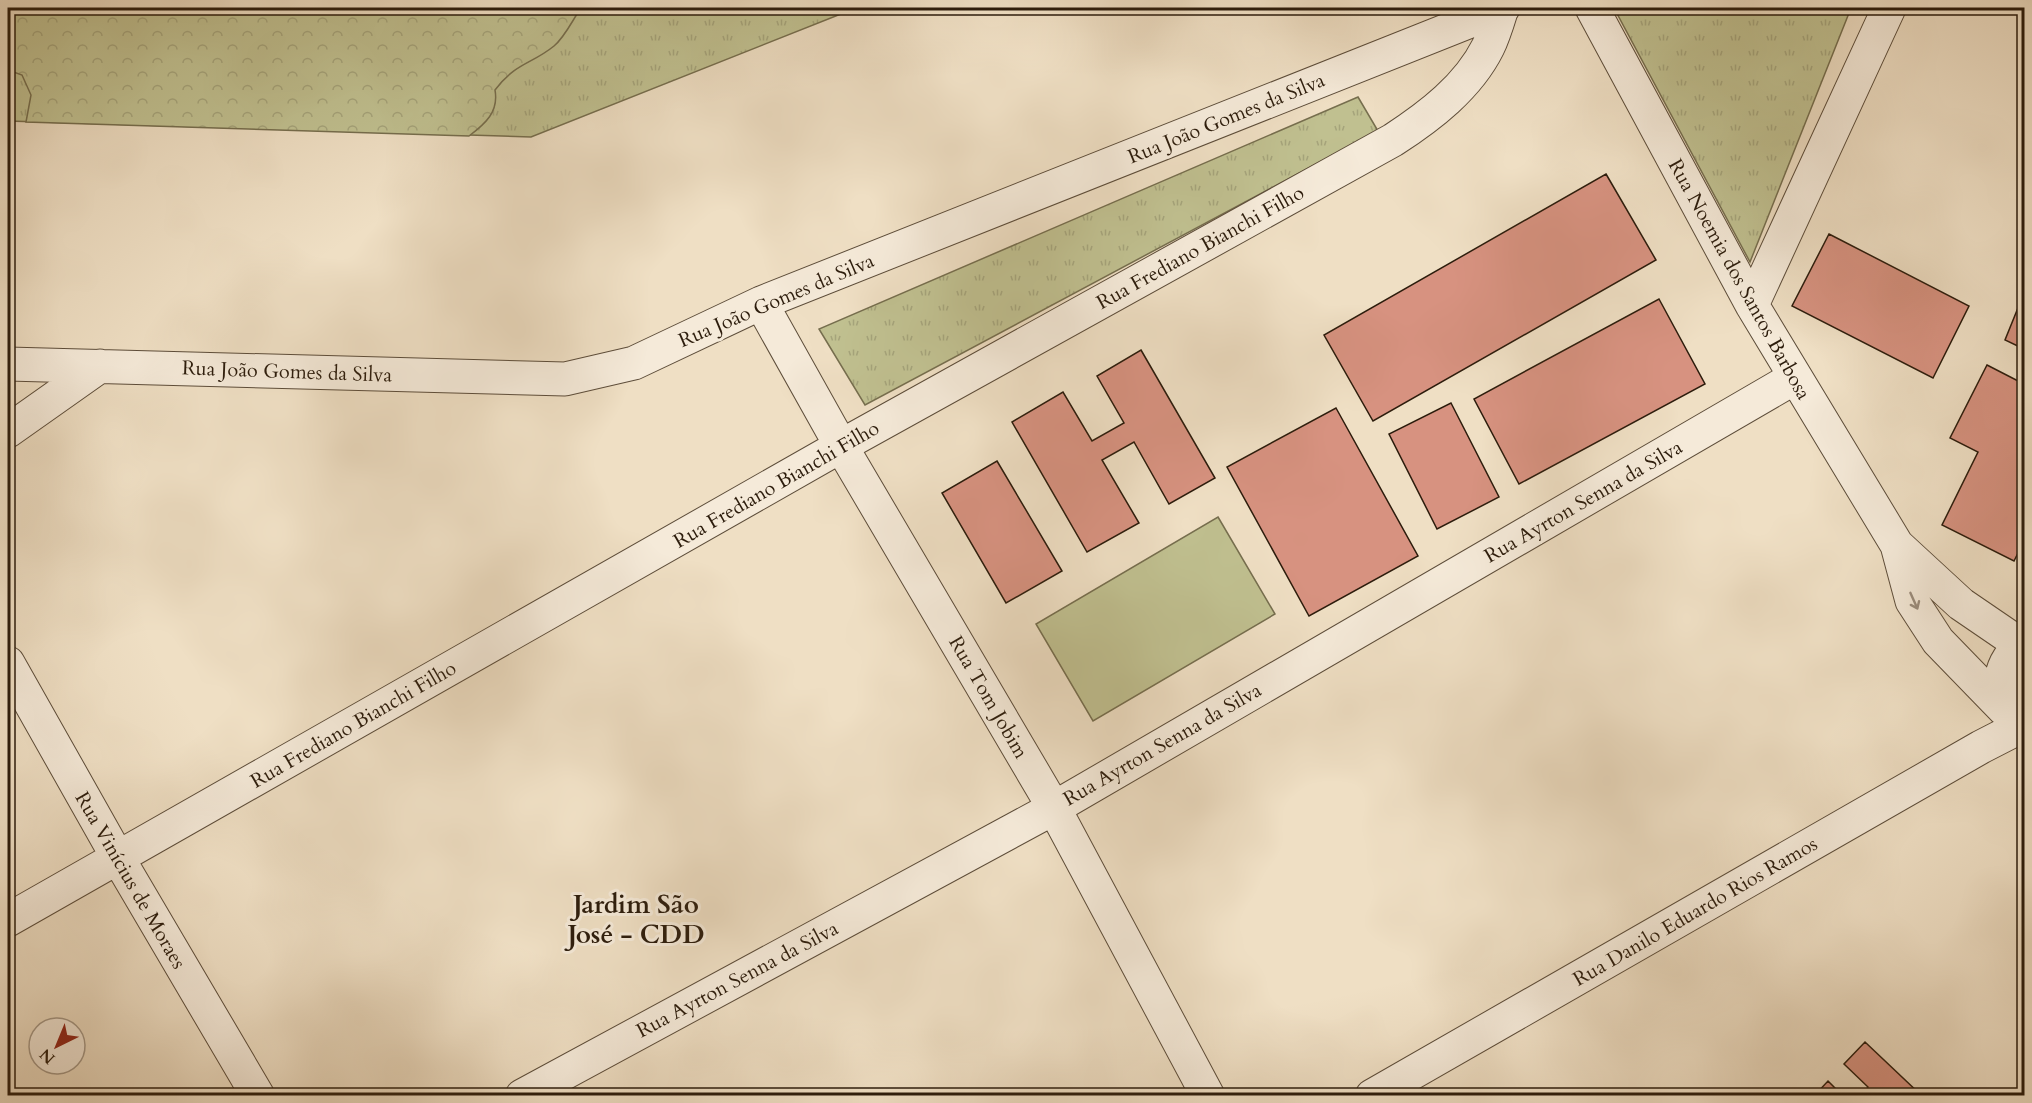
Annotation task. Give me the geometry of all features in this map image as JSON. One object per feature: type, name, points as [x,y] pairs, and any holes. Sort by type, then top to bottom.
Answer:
[{"type":"street","name":"Rua João Gomes da Silva","points":[[8,364],[565,379],[634,363],[761,303],[1502,8]]},
{"type":"street","name":"Rua Frediano Bianchi Filho","points":[[8,920],[841,446],[1383,146],[1432,115],[1463,82],[1487,48],[1502,8]]},
{"type":"street","name":"Rua Noemia dos Santos Barbosa","points":[[1592,8],[1752,305],[1794,378],[1897,545],[1960,604],[2023,645]]},
{"type":"street","points":[[1752,305],[1889,8]]},
{"type":"street","name":"Rua Tom Jobim","points":[[761,303],[841,446],[1054,807],[1208,1095]]},
{"type":"street","points":[[8,431],[100,366]]},
{"type":"street","name":"Rua Ayrton Senna da Silva","points":[[522,1095],[1054,807],[1794,378]]},
{"type":"street","name":"Rua Noemia dos Santos Barbosa","points":[[1897,545],[1912,601],[1932,631],[2016,723]]},
{"type":"street","points":[[2016,723],[2000,686],[2006,664],[2023,645]]},
{"type":"street","name":"Rua Vinícius de Moraes","points":[[8,663],[118,858],[258,1095]]},
{"type":"street","name":"Rua Danilo Eduardo Rios Ramos","points":[[1372,1095],[1981,747],[2016,723]]},
{"type":"green space","points":[[8,8],[856,8],[531,137],[8,121]]},
{"type":"green space","points":[[8,8],[581,8],[554,46],[502,81],[495,90],[495,105],[490,117],[469,136],[26,122],[31,95],[22,75],[8,70]]},
{"type":"green space","points":[[1614,8],[1851,8],[1750,262]]},
{"type":"green space","points":[[1358,97],[1378,131],[865,405],[819,329]]},
{"type":"green space","points":[[1218,517],[1275,614],[1093,721],[1036,624]]},
{"type":"building","points":[[1606,174],[1656,260],[1373,421],[1324,335]]},
{"type":"building","points":[[1829,234],[1969,306],[1933,378],[1792,306]]},
{"type":"building","points":[[2024,293],[2024,349],[2005,340]]},
{"type":"building","points":[[1659,299],[1705,384],[1519,484],[1474,399]]},
{"type":"building","points":[[1141,350],[1215,478],[1169,504],[1134,442],[1102,460],[1139,523],[1087,552],[1012,422],[1063,392],[1092,441],[1124,423],[1097,376]]},
{"type":"building","points":[[1987,365],[2024,384],[2024,541],[2014,561],[1942,525],[1978,452],[1950,438]]},
{"type":"building","points":[[1451,403],[1499,497],[1437,529],[1389,434]]},
{"type":"building","points":[[1336,408],[1418,556],[1309,616],[1227,467]]},
{"type":"building","points":[[997,461],[1062,571],[1006,603],[942,493]]},
{"type":"building","points":[[1865,1042],[1922,1096],[1861,1096],[1868,1087],[1844,1064]]},
{"type":"building","points":[[1828,1081],[1843,1096],[1814,1096]]},
{"type":"district","name":"Jardim São José - CDD","points":[[636,919]]}]
